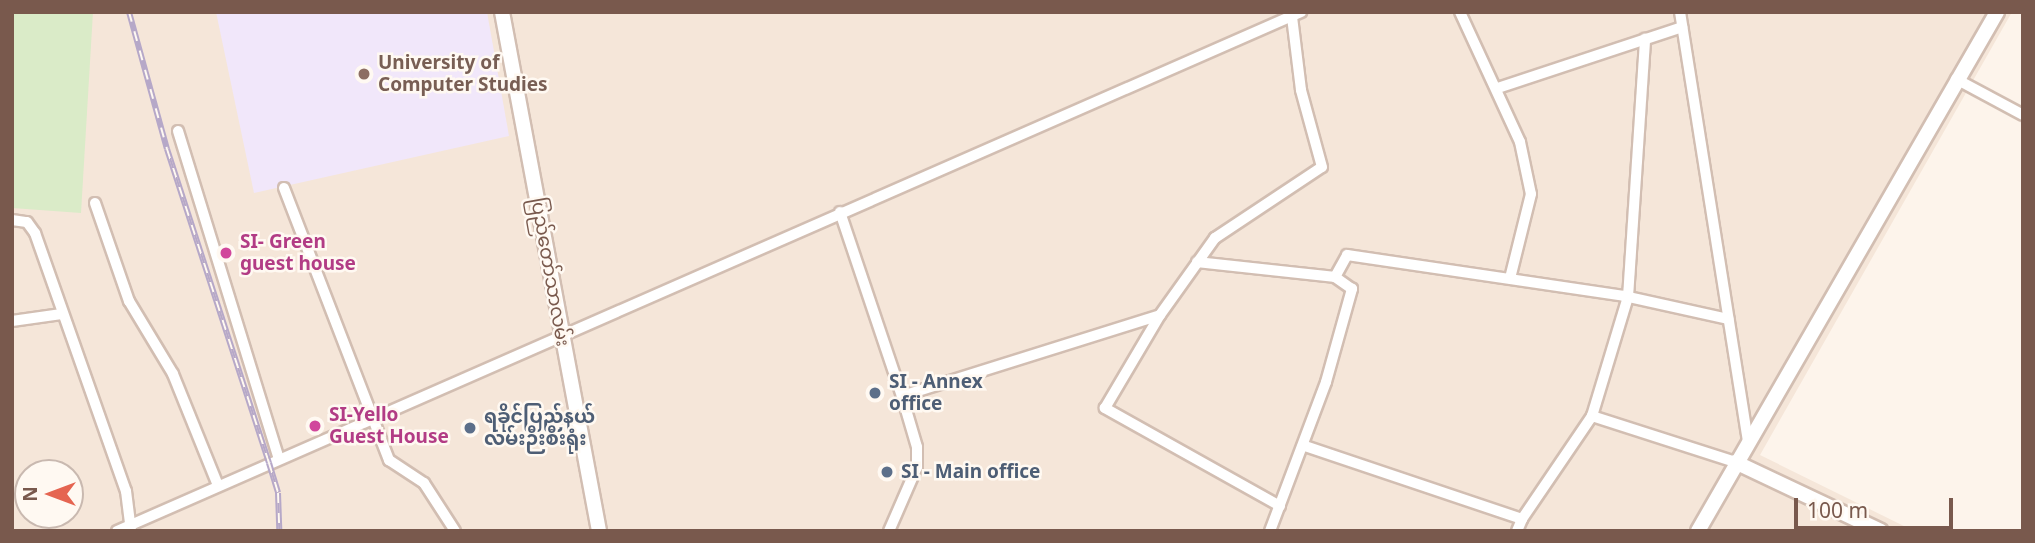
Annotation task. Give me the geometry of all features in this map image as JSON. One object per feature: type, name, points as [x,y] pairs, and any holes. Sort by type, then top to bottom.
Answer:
[{"type":"street","name":"ပြည်တော်သာလမ်း","points":[[502,12],[599,531]]},
{"type":"street","points":[[1460,12],[1520,142],[1531,194],[1510,278]]},
{"type":"street","points":[[1680,12],[1748,439]]},
{"type":"street","points":[[1698,531],[1748,439],[1997,12]]},
{"type":"street","points":[[117,531],[130,528],[217,483],[279,459],[561,332],[1297,14],[1301,89],[1322,167],[1214,238],[1160,315],[1105,408],[1280,506]]},
{"type":"street","points":[[1497,88],[1682,27]]},
{"type":"street","points":[[1517,531],[1522,519],[1592,416],[1628,297],[1645,39]]},
{"type":"street","points":[[1956,79],[2023,115]]},
{"type":"street","points":[[178,131],[279,459]]},
{"type":"street","points":[[284,187],[370,419],[389,460],[424,483],[455,531]]},
{"type":"street","points":[[95,203],[129,301],[173,374],[217,483]]},
{"type":"street","points":[[840,212],[917,447],[916,467],[889,531]]},
{"type":"street","points":[[12,220],[27,222],[35,233],[126,491],[130,528]]},
{"type":"street","points":[[1335,277],[1347,255],[1628,297],[1728,318]]},
{"type":"street","points":[[1197,262],[1335,277],[1352,289],[1305,446],[1270,531]]},
{"type":"street","points":[[12,321],[62,314]]},
{"type":"street","points":[[902,396],[1160,315]]},
{"type":"street","points":[[1592,416],[1735,462],[1881,531]]},
{"type":"street","points":[[1305,446],[1522,519]]},
{"type":"shaded area","points":[[12,12],[2012,12],[1760,455],[1914,531],[12,531]]},
{"type":"shaded area","name":"University of Computer Studies","points":[[216,12],[487,12],[509,136],[254,193]]},
{"type":"green space","points":[[12,12],[93,12],[81,213],[12,208]]},
{"type":"railway","points":[[129,12],[167,149],[278,493],[279,531]]},
{"type":"place","name":"University of Computer Studies","points":[[364,74]]},
{"type":"place","name":"SI- Green guest house","points":[[226,253]]},
{"type":"place","name":"SI - Annex office","points":[[875,393]]},
{"type":"place","name":"SI-Yello Guest House","points":[[315,426]]},
{"type":"place","name":"ရခိုင်ပြည်နယ် လမ်းဉီးစီးရုံး","points":[[470,428]]},
{"type":"place","name":"SI - Main office","points":[[887,472]]}]
